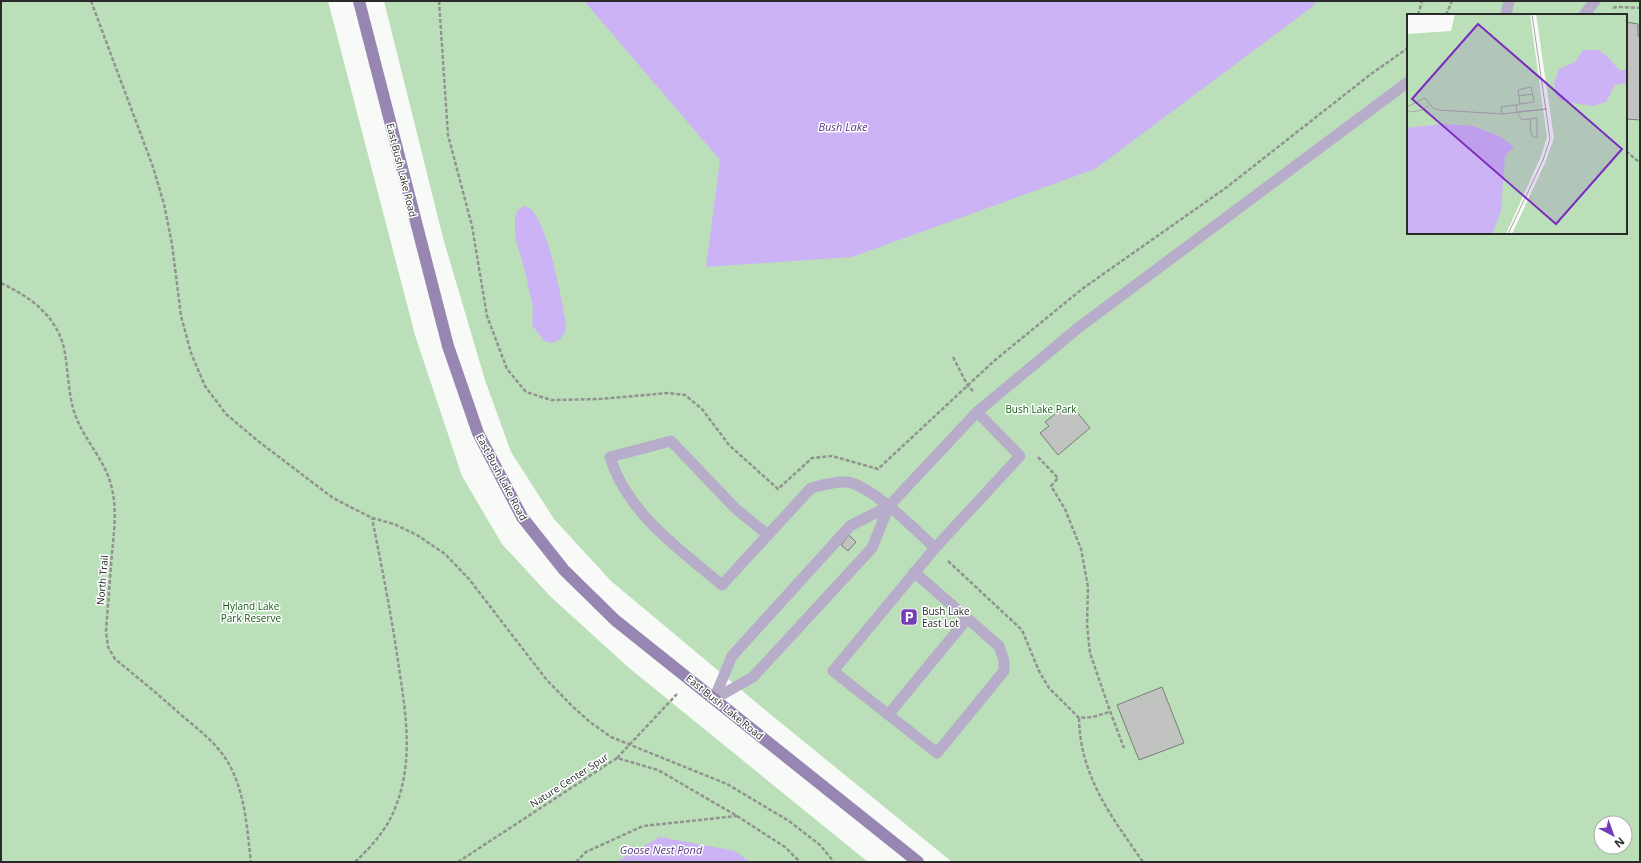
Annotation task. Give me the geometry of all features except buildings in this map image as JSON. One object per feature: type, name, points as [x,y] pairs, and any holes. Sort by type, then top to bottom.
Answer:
[{"type":"street","name":"East Bush Lake Road","points":[[359,1],[448,346],[478,433],[522,517],[564,570],[615,620],[918,862]]},
{"type":"lane","points":[[1506,14],[1509,1]]},
{"type":"lane","points":[[1585,14],[1595,1]]},
{"type":"lane","points":[[714,699],[732,656],[850,526],[889,506],[977,412],[1078,328],[1407,83]]},
{"type":"lane","points":[[914,572],[999,646],[1004,661],[1004,670],[937,753],[833,671],[914,572],[1020,456],[977,412]]},
{"type":"lane","points":[[768,535],[736,509],[671,441],[610,457],[614,471],[633,503],[664,536],[722,585],[768,535],[811,488],[829,483],[848,482],[861,488],[889,506],[935,548]]},
{"type":"lane","points":[[714,699],[753,677],[872,548],[889,506]]},
{"type":"lane","points":[[888,714],[967,619]]},
{"type":"path","points":[[91,1],[153,167],[164,204],[172,244],[181,316],[191,353],[205,386],[226,414],[258,441],[333,498],[372,518],[394,524],[417,535],[445,554],[469,579],[546,679],[572,706],[611,737],[727,784],[788,821],[820,844],[834,862]]},
{"type":"path","points":[[439,1],[448,135],[472,226],[487,316],[507,369],[526,392],[551,400],[600,400],[668,394],[685,396],[702,409],[729,445],[778,489],[812,458],[832,456],[878,469],[994,361],[1082,289],[1227,187],[1371,74],[1407,49]]},
{"type":"path","points":[[1418,14],[1422,1]]},
{"type":"path","points":[[1446,14],[1452,1]]},
{"type":"path","points":[[1608,10],[1616,7],[1640,8]]},
{"type":"path","points":[[1627,152],[1640,163]]},
{"type":"path","name":"North Trail","points":[[1,283],[22,293],[38,306],[54,324],[63,347],[73,409],[83,432],[103,463],[112,489],[115,518],[106,631],[108,647],[115,659],[206,736],[222,753],[232,770],[242,800],[247,825],[251,862]]},
{"type":"path","points":[[953,357],[968,386],[986,404]]},
{"type":"path","points":[[1038,456],[1058,478],[1051,486],[1065,509],[1081,549],[1088,587],[1087,625],[1090,654],[1124,748]]},
{"type":"path","points":[[355,862],[371,847],[387,826],[394,811],[404,778],[407,750],[407,724],[390,607],[372,518]]},
{"type":"path","points":[[935,548],[961,575],[1022,630],[1039,671],[1049,688],[1079,718],[1079,737],[1086,766],[1096,791],[1115,822],[1143,862]]},
{"type":"path","points":[[1079,718],[1093,717],[1110,712]]},
{"type":"path","points":[[617,758],[630,744]]},
{"type":"path","name":"Nature Center Spur","points":[[458,862],[617,758],[658,770],[737,816],[785,847],[800,862]]},
{"type":"path","points":[[576,862],[586,852],[643,826],[737,816]]},
{"type":"green space","name":"Hyland Lake Park Reserve","points":[[1,1],[328,1],[415,335],[462,476],[502,544],[551,597],[628,667],[868,862],[1,862]]},
{"type":"green space","name":"Bush Lake Park","points":[[384,1],[1640,1],[1640,862],[952,862],[770,714],[611,581],[554,519],[511,452],[485,380],[443,238]]},
{"type":"water","name":"Bush Lake","points":[[584,1],[1317,1],[1312,7],[1095,169],[852,257],[706,267],[720,160]]},
{"type":"water","points":[[524,206],[532,211],[540,222],[552,257],[561,295],[566,322],[565,332],[560,339],[553,343],[544,341],[532,325],[533,308],[525,271],[515,237],[515,217],[518,210]]},
{"type":"water","name":"Goose Nest Pond","points":[[660,837],[735,851],[750,862],[616,862]]},
{"type":"place","name":"Bush Lake East Lot","points":[[909,617]]}]
